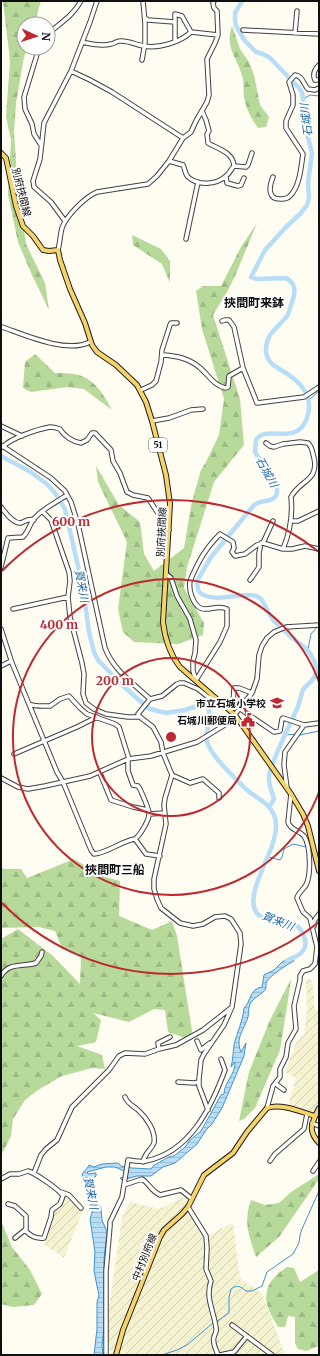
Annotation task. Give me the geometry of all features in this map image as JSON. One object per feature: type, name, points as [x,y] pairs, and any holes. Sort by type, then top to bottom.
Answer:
[{"type":"main road","name":"別府挾間線","points":[[1,153],[6,158],[16,206],[23,226],[43,250],[49,252],[58,250],[70,288],[85,323],[90,342],[97,352],[116,365],[141,390],[146,402],[152,421],[169,494],[169,531],[163,622],[164,636],[173,658],[180,667],[235,715],[291,794],[303,814],[308,826],[319,871]]},
{"type":"main road","points":[[267,1108],[276,1106],[284,1107],[315,1116]]},
{"type":"main road","name":"中村別府線","points":[[116,1355],[123,1330],[164,1230],[188,1207],[204,1175],[233,1153],[247,1132],[267,1108]]},
{"type":"main road","points":[[319,1108],[312,1123],[313,1134],[319,1143]]},
{"type":"street","points":[[56,27],[71,15],[81,1]]},
{"type":"street","points":[[66,221],[51,202],[34,186],[33,181],[40,159],[44,123],[71,71],[97,1]]},
{"type":"street","points":[[142,60],[145,18],[143,1]]},
{"type":"street","points":[[58,250],[62,229],[76,208],[92,194],[97,192],[148,184],[157,176],[169,161],[183,138],[191,132],[208,102],[207,59],[218,35],[217,11],[214,8],[214,1]]},
{"type":"street","points":[[295,33],[296,12]]},
{"type":"street","points":[[175,42],[175,14],[182,16],[191,32]]},
{"type":"street","points":[[145,18],[148,20],[175,22]]},
{"type":"street","points":[[243,30],[319,34]]},
{"type":"street","points":[[82,42],[88,44],[111,44],[120,41],[144,46],[175,42],[191,32],[218,35]]},
{"type":"street","points":[[37,56],[24,97],[24,102],[34,134],[41,145]]},
{"type":"street","points":[[319,65],[315,69],[313,76],[315,80],[319,80]]},
{"type":"street","points":[[71,71],[112,92],[183,138]]},
{"type":"street","points":[[273,177],[269,189],[271,195],[274,198],[279,199],[290,196],[297,184],[302,160],[303,154],[286,128],[286,121],[293,105],[293,95],[289,82],[295,75],[297,75],[301,78],[308,90],[315,90],[319,88]]},
{"type":"street","points":[[169,161],[183,165],[187,176],[198,182],[206,184],[211,184],[226,177],[234,166],[234,160],[231,157],[208,143],[207,134],[209,131],[202,111]]},
{"type":"street","points":[[234,166],[246,167],[252,153]]},
{"type":"street","points":[[226,177],[227,183],[238,186],[241,185],[244,178]]},
{"type":"street","points":[[186,239],[198,182]]},
{"type":"street","points":[[222,321],[229,320],[234,327],[243,368],[256,403],[259,404],[304,397],[319,387]]},
{"type":"street","points":[[141,390],[152,385],[156,381],[162,350],[170,324],[177,323]]},
{"type":"street","points":[[1,327],[2,326],[34,339],[61,345],[84,344],[90,342]]},
{"type":"street","points":[[162,356],[180,357],[199,367],[214,383],[225,388],[228,387],[229,376],[243,368]]},
{"type":"street","points":[[152,421],[170,418],[191,410],[204,409]]},
{"type":"street","points":[[1,426],[22,436]]},
{"type":"street","points":[[149,701],[143,692],[136,688],[113,665],[105,648],[78,524],[71,502],[65,491],[39,469],[2,446],[22,436],[54,427],[60,429],[68,437],[81,444],[87,440],[92,433],[95,433],[111,450],[113,461],[120,473],[127,492],[133,495],[148,498],[169,531]]},
{"type":"street","points":[[266,443],[274,447],[283,444],[300,442],[308,443],[313,451],[315,462],[314,473],[291,497],[291,521],[287,541],[283,549]]},
{"type":"street","points":[[313,451],[318,452]]},
{"type":"street","points":[[1,567],[8,538],[23,537],[28,532],[34,520],[56,502],[67,496]]},
{"type":"street","points":[[1,507],[9,517],[18,522],[21,523],[29,519],[34,520]]},
{"type":"street","points":[[291,521],[298,521],[319,511]]},
{"type":"street","points":[[43,512],[50,520],[69,572],[70,582],[68,597],[71,623],[82,663],[84,674],[83,694],[86,703],[94,709],[106,714],[140,717],[153,727],[161,742],[163,753],[172,775],[165,798],[166,824],[154,879],[156,899],[161,908],[180,923],[187,926],[203,924],[220,916],[225,916],[232,919],[240,933],[241,944],[232,1007],[224,1025],[201,1060],[199,1082],[208,1110]]},
{"type":"street","points":[[250,580],[258,567],[259,553],[262,543],[273,521]]},
{"type":"street","points":[[196,680],[220,642],[227,626],[227,609],[224,607],[207,610],[195,604],[191,592],[190,581],[201,557],[220,534],[233,542],[234,548],[232,552],[236,556],[245,554],[262,543],[283,549],[292,549],[305,546],[319,549]]},
{"type":"street","points":[[166,574],[171,578],[177,596],[190,619],[196,640],[193,671],[196,680]]},
{"type":"street","points":[[13,610],[68,597]]},
{"type":"street","points":[[1,778],[18,787],[28,789],[100,773],[128,759],[151,756],[197,742],[225,725],[252,694],[257,679],[259,655],[262,646],[274,632],[286,628],[319,625]]},
{"type":"street","points":[[1,629],[11,662],[91,850],[94,854],[100,853],[129,840],[135,839],[142,830],[148,812],[138,786],[133,785],[128,771],[128,759],[119,727],[115,724],[92,716],[84,711],[69,696],[60,699],[50,706],[35,706],[29,704]]},
{"type":"street","points":[[1,666],[11,662]]},
{"type":"street","points":[[140,717],[138,714],[139,711],[149,701],[162,696],[180,683],[184,683],[198,689],[208,698],[233,704],[274,732],[280,731],[282,719],[285,718],[304,725],[319,723]]},
{"type":"street","points":[[233,704],[234,688],[239,688],[252,694]]},
{"type":"street","points":[[14,754],[44,740],[78,727],[97,717]]},
{"type":"street","points":[[287,789],[284,765],[285,752],[304,725]]},
{"type":"street","points":[[100,773],[112,800],[148,812],[165,813]]},
{"type":"street","points":[[172,775],[190,783],[203,779],[219,793],[219,798]]},
{"type":"street","points":[[291,794],[288,822],[293,829],[304,836],[307,842],[310,862],[307,882],[297,898],[303,912],[310,918],[315,935]]},
{"type":"street","points":[[135,839],[146,854],[160,856]]},
{"type":"street","points":[[267,1108],[273,1086],[280,1077],[281,1067],[286,1057],[288,1044],[296,1029],[294,1006],[300,976],[303,971],[310,970],[315,964],[317,947],[314,921],[319,914]]},
{"type":"street","points":[[1,976],[5,970],[10,967],[36,963],[42,952]]},
{"type":"street","points":[[34,1173],[41,1155],[57,1140],[72,1107],[109,1070],[119,1056],[125,1053],[134,1055],[145,1054],[176,1045],[202,1030],[232,1007]]},
{"type":"street","points":[[159,1049],[158,1043],[170,1037]]},
{"type":"street","points":[[197,1041],[201,1050],[209,1043],[211,1044]]},
{"type":"street","points":[[106,1355],[106,1271],[110,1222],[122,1197],[128,1160],[143,1162],[163,1156],[175,1149],[192,1133],[208,1110],[225,1070],[221,1059]]},
{"type":"street","points":[[178,1082],[199,1082]]},
{"type":"street","points":[[276,1084],[284,1090]]},
{"type":"street","points":[[125,1096],[127,1102],[143,1115],[152,1130],[153,1144],[145,1154],[143,1162]]},
{"type":"street","points":[[270,1161],[275,1154],[304,1129],[308,1114]]},
{"type":"street","points":[[312,1123],[319,1126]]},
{"type":"street","points":[[313,1171],[319,1162]]},
{"type":"street","points":[[1,1179],[10,1174],[19,1174],[26,1171],[34,1173],[61,1192],[69,1195],[81,1208]]},
{"type":"street","points":[[125,1183],[142,1179],[145,1180],[152,1190],[160,1195],[181,1190],[192,1199]]},
{"type":"street","points":[[25,1230],[36,1238],[44,1238],[52,1210],[60,1204],[63,1199],[61,1192]]},
{"type":"street","points":[[8,1204],[15,1206],[25,1215],[27,1227],[15,1238]]},
{"type":"street","points":[[188,1207],[203,1231],[206,1240],[206,1269],[211,1281],[208,1295],[217,1330],[214,1337],[214,1343],[219,1355],[234,1352],[247,1336]]},
{"type":"street","points":[[232,1324],[272,1355]]},
{"type":"shaded area","points":[[306,979],[312,980],[315,1009],[319,1010],[319,1103],[315,1113],[288,1106],[296,1078],[285,1072],[296,1043],[304,1035],[307,1009]]},
{"type":"shaded area","points":[[66,1194],[83,1210],[64,1258],[45,1245],[44,1238],[53,1210]]},
{"type":"shaded area","points":[[184,1197],[204,1238],[233,1222],[240,1279],[262,1293],[285,1355],[111,1355],[106,1327],[122,1218],[130,1202],[159,1209]]},
{"type":"green space","points":[[3,1],[41,1],[36,16],[16,16],[16,56],[24,56],[16,103],[14,132],[17,177],[26,244],[45,283],[49,310],[18,242],[8,195],[11,140],[6,117],[10,61]]},
{"type":"green space","points":[[232,26],[240,49],[249,62],[254,75],[260,105],[269,117],[266,127],[258,128],[246,106],[241,71],[231,47],[230,34]]},
{"type":"green space","points":[[257,223],[236,274],[213,315],[240,399],[244,445],[214,482],[187,567],[184,588],[204,623],[203,635],[178,644],[134,642],[123,632],[118,609],[127,542],[98,482],[96,466],[119,505],[140,522],[144,554],[154,571],[184,548],[192,501],[201,470],[219,435],[224,399],[202,329],[196,291],[203,286],[221,286],[241,247]]},
{"type":"green space","points":[[132,235],[161,249],[170,261],[170,283],[162,264],[133,245]]},
{"type":"green space","points":[[35,354],[55,373],[74,374],[93,383],[106,398],[112,410],[84,389],[68,387],[31,392],[23,388],[25,362]]},
{"type":"green space","points":[[74,859],[102,876],[120,881],[119,916],[152,930],[172,921],[177,936],[192,1031],[188,1039],[168,1032],[165,1010],[154,1009],[129,1022],[93,1013],[101,1020],[96,1042],[77,1046],[102,1055],[105,1069],[92,1068],[62,1076],[38,1090],[25,1100],[13,1119],[11,1136],[1,1154],[1,939],[18,929],[53,956],[80,984],[81,957],[62,948],[55,931],[39,927],[1,928],[1,867],[4,869],[21,869],[27,878]]},
{"type":"green space","points":[[291,979],[280,1050],[255,1108],[244,1119],[239,1121],[249,1072],[270,1020]]},
{"type":"green space","points":[[319,1174],[319,1179],[279,1237],[256,1257],[249,1236],[247,1222],[247,1215],[251,1200],[265,1205],[279,1203],[291,1192]]},
{"type":"green space","points":[[1,1221],[12,1247],[30,1270],[42,1294],[34,1305],[13,1307],[1,1304]]},
{"type":"green space","points":[[287,1267],[294,1268],[300,1282],[319,1270],[319,1346],[306,1351],[298,1349],[295,1343],[295,1317],[288,1316],[285,1327],[278,1327],[267,1303],[266,1297],[269,1285],[276,1275]]},
{"type":"water","points":[[291,957],[294,961],[269,979],[266,982],[265,990],[250,1004],[248,1017],[239,1042],[241,1052],[246,1043],[244,1056],[222,1108],[197,1144],[175,1163],[163,1167],[151,1176],[137,1176],[122,1180],[120,1178],[124,1177],[124,1171],[115,1167],[106,1167],[87,1172],[88,1174],[96,1173],[96,1176],[91,1180],[95,1198],[101,1208],[102,1220],[107,1232],[104,1259],[103,1355],[94,1355],[97,1329],[97,1302],[99,1296],[94,1271],[95,1252],[90,1219],[93,1209],[87,1195],[88,1189],[82,1174],[89,1165],[94,1167],[102,1164],[118,1163],[121,1166],[132,1168],[151,1169],[154,1165],[174,1156],[201,1131],[221,1095],[224,1094],[226,1086],[234,1070],[235,1062],[231,1067],[234,1045],[244,1008],[252,993],[258,988],[262,987],[264,975],[274,970],[282,962]]},
{"type":"waterway","name":"石城川","points":[[242,1],[235,13],[235,20],[236,26],[245,41],[256,52],[270,58],[300,89],[302,93],[306,130],[312,153],[308,182],[309,198],[307,205],[265,250],[251,277],[257,279],[286,278],[294,287],[294,297],[287,316],[268,339],[266,354],[272,364],[292,377],[302,386],[308,398],[309,411],[302,427],[296,432],[289,434],[261,435],[256,440],[255,452],[277,488],[277,494],[270,500],[254,505],[211,557],[197,581],[198,590],[200,593],[207,596],[215,598],[248,595],[260,598],[274,621],[307,650],[315,663],[315,676],[303,690],[298,708],[271,768],[269,781],[274,799],[269,807]]},
{"type":"waterway","points":[[303,99],[310,95],[319,96]]},
{"type":"waterway","points":[[309,400],[319,391]]},
{"type":"waterway","name":"賀来川","points":[[1,456],[29,471],[47,484],[55,493],[65,509],[83,588],[89,632],[94,652],[98,660],[122,685],[148,708],[166,713],[185,710],[200,705],[207,706],[209,710],[207,733],[207,742],[209,747],[216,758],[236,780],[266,804],[272,811],[276,821],[275,836],[272,847],[258,879],[253,901],[255,909],[260,916],[293,923],[302,932],[305,941],[304,949],[299,954],[287,961]]},
{"type":"waterway","points":[[308,649],[311,634],[317,627]]},
{"type":"waterway","points":[[300,735],[319,731]]},
{"type":"waterway","points":[[285,735],[297,734]]},
{"type":"waterway","points":[[268,857],[280,860],[284,849],[293,844],[306,847]]},
{"type":"waterway","points":[[216,1322],[229,1313],[229,1297],[233,1287],[238,1286],[246,1291],[252,1291],[262,1286],[267,1272],[293,1254],[299,1243],[302,1229],[319,1191]]},
{"type":"waterway","points":[[162,1355],[187,1345],[213,1323]]},
{"type":"place","name":"市立石城小学校","points":[[277,703]]},
{"type":"place","name":"石城川郵便局","points":[[248,720]]},
{"type":"district","name":"挾間町来鉢","points":[[254,303]]},
{"type":"district","name":"挾間町三船","points":[[115,870]]}]
